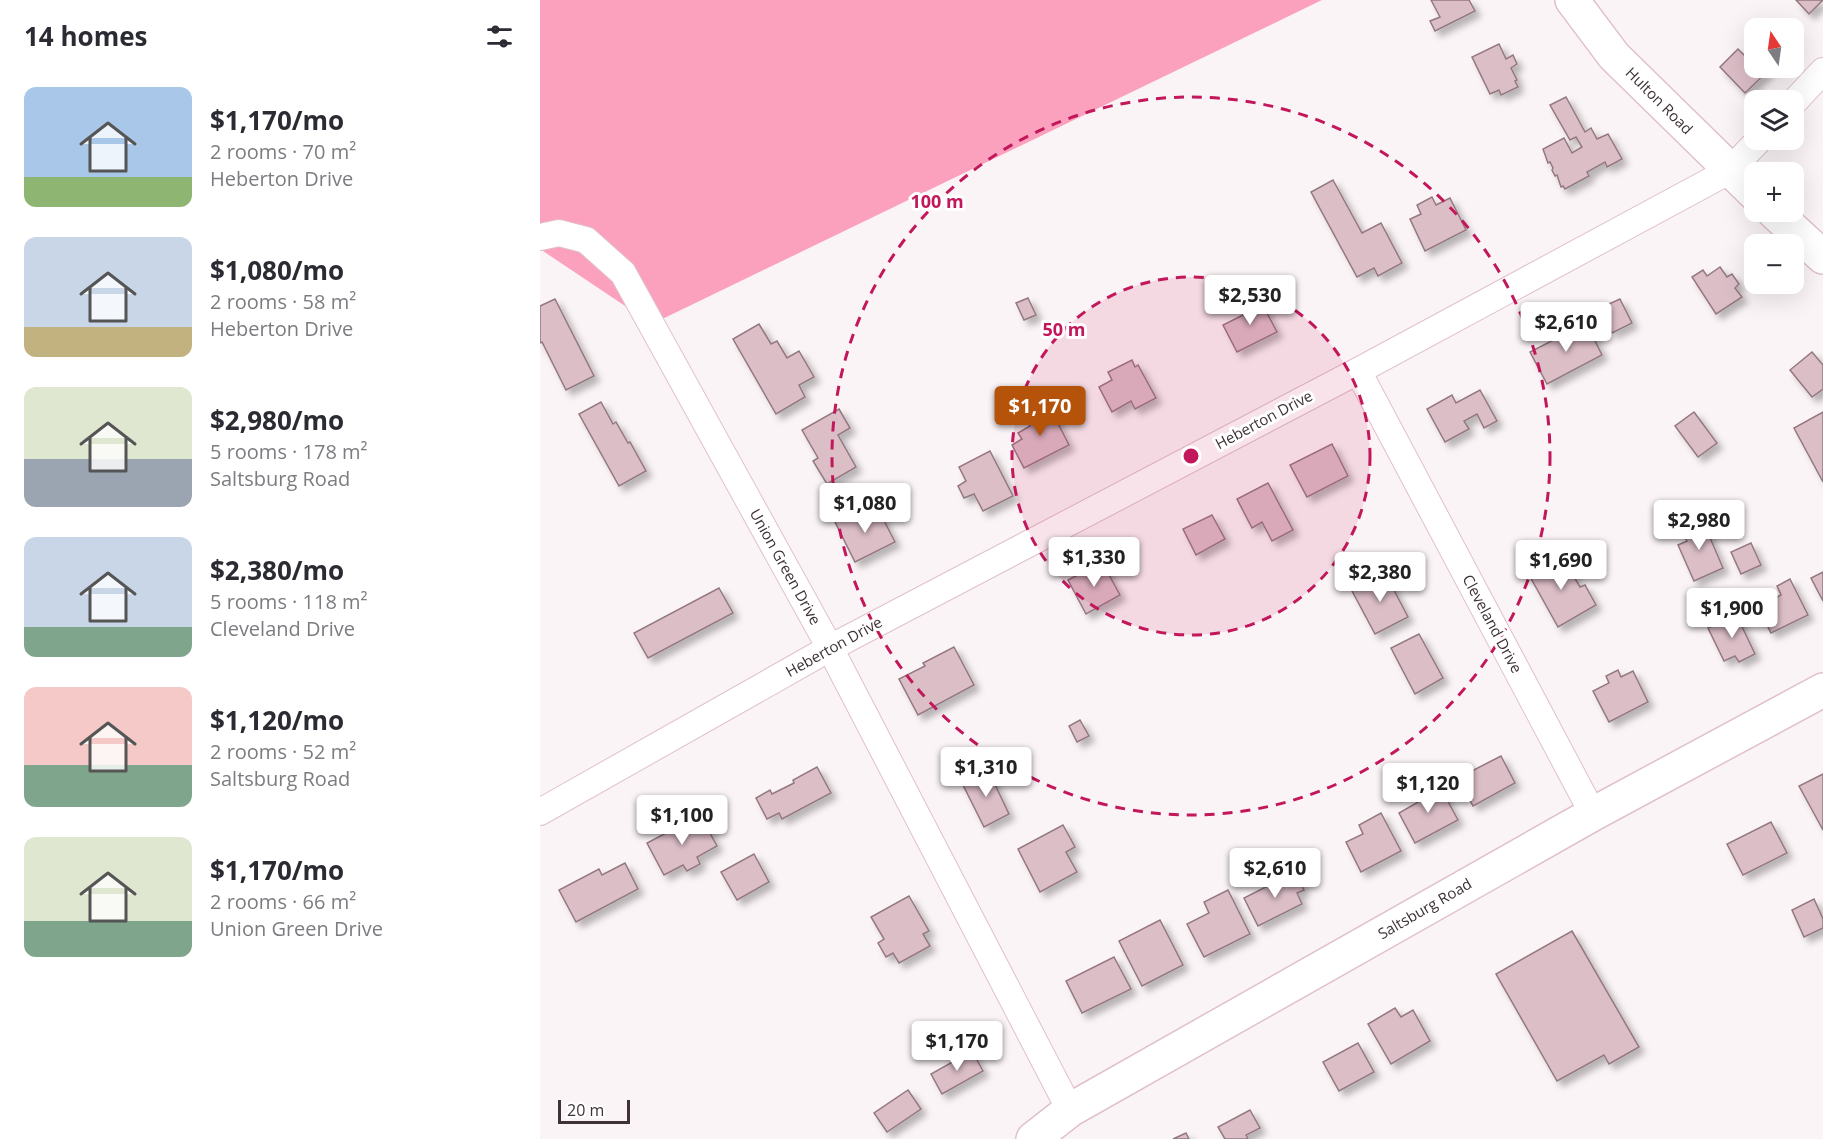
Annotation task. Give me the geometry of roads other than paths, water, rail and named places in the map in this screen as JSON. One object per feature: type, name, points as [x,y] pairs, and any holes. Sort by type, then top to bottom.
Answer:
[{"type":"main road","name":"Hulton Road","points":[[1572,0],[1614,56],[1744,184]]},
{"type":"main road","points":[[1785,222],[1823,256]]},
{"type":"main road","name":"Saltsburg Road","points":[[1033,1139],[1070,1110],[1593,814],[1823,690]]},
{"type":"street","points":[[1804,92],[1823,72]]},
{"type":"street","name":"Heberton Drive","points":[[540,813],[830,648],[1358,371],[1729,171],[1749,150]]},
{"type":"street","name":"Union Green Drive","points":[[540,237],[559,233],[586,240],[623,273],[830,648],[1070,1110]]},
{"type":"street","name":"Cleveland Drive","points":[[1358,371],[1593,814]]}]
